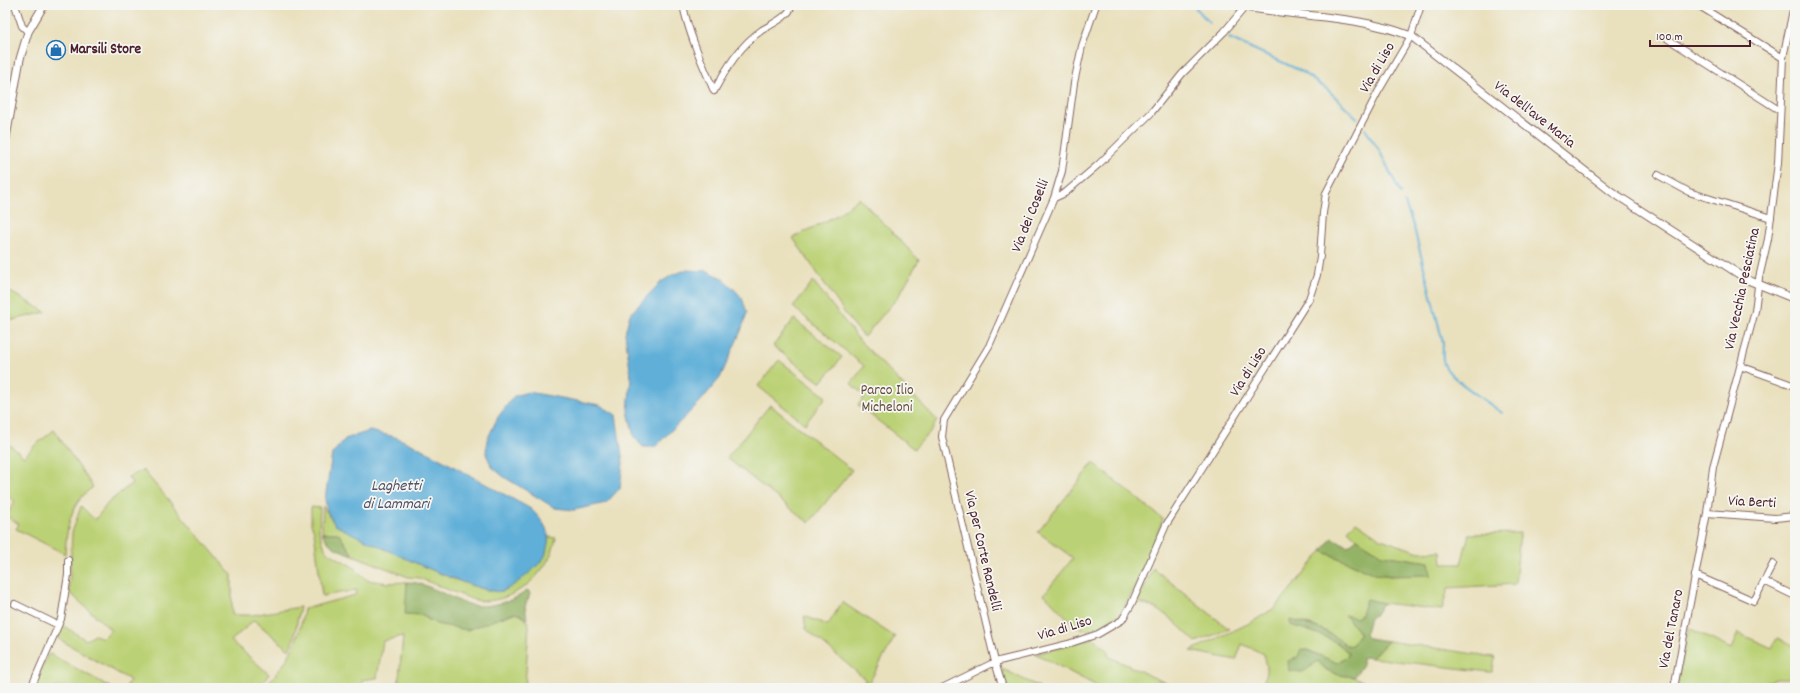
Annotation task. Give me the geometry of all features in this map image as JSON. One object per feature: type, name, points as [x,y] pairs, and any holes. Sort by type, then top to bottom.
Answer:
[{"type":"street","points":[[15,5],[22,26],[28,32]]},
{"type":"street","points":[[5,143],[20,60],[28,32],[44,5]]},
{"type":"street","points":[[683,5],[685,18],[698,54],[714,91],[729,64],[756,34],[788,14],[792,5]]},
{"type":"street","name":"Via dei Coselli","points":[[944,420],[989,346],[1054,198],[1062,171],[1074,83],[1082,46],[1096,5]]},
{"type":"street","name":"Via dell'ave Maria","points":[[1237,5],[1351,20],[1378,25],[1411,36],[1612,192],[1722,264],[1758,285],[1795,299]]},
{"type":"street","name":"Via di Liso","points":[[942,688],[995,662],[1068,644],[1098,634],[1122,620],[1131,605],[1166,525],[1309,299],[1317,276],[1326,193],[1378,92],[1411,36],[1421,5]]},
{"type":"street","points":[[1698,5],[1783,58]]},
{"type":"street","name":"Via Vecchia Pesciatina","points":[[1696,575],[1707,513],[1713,467],[1755,311],[1758,285],[1771,218],[1778,163],[1779,110],[1783,58],[1794,5]]},
{"type":"street","points":[[1054,198],[1065,194],[1094,169],[1152,113],[1182,74],[1224,32],[1245,7]]},
{"type":"street","points":[[1668,39],[1779,110]]},
{"type":"street","points":[[1658,175],[1689,192],[1771,218]]},
{"type":"street","points":[[1740,366],[1795,386]]},
{"type":"street","name":"Via per Corte Randelli","points":[[944,420],[942,437],[995,662],[1003,688]]},
{"type":"street","name":"Via Berti","points":[[1707,513],[1775,518],[1795,516]]},
{"type":"street","points":[[31,688],[61,619],[68,575],[68,560]]},
{"type":"street","points":[[1696,575],[1754,601],[1773,564]]},
{"type":"street","name":"Via del Tanaro","points":[[1674,688],[1696,575]]},
{"type":"street","points":[[1764,581],[1795,596]]},
{"type":"street","points":[[15,604],[58,625]]},
{"type":"green space","points":[[859,198],[919,260],[898,297],[864,337],[849,319],[793,238],[837,215]]},
{"type":"green space","name":"Parco Ilio Micheloni","points":[[813,281],[859,340],[937,420],[932,430],[914,449],[858,405],[865,396],[851,384],[864,366],[793,307]]},
{"type":"green space","points":[[5,289],[46,312],[5,322]]},
{"type":"green space","points":[[794,319],[842,357],[821,383],[773,346]]},
{"type":"green space","points":[[779,360],[826,397],[805,424],[758,386]]},
{"type":"green space","points":[[770,405],[852,470],[809,523],[727,458]]},
{"type":"green space","points":[[54,430],[93,487],[85,494],[74,509],[68,526],[65,554],[16,529],[19,524],[6,516],[15,501],[5,494],[5,441],[24,457],[34,446]]},
{"type":"green space","points":[[1093,463],[1163,519],[1135,587],[1120,614],[1110,622],[1087,630],[1077,628],[1044,594],[1073,558],[1038,532]]},
{"type":"green space","points":[[143,470],[232,575],[232,615],[252,615],[300,607],[294,638],[289,650],[254,620],[231,641],[269,674],[265,680],[251,688],[125,688],[130,680],[57,638],[62,625],[86,640],[95,635],[103,638],[111,630],[69,592],[72,533],[81,506],[95,520],[108,503],[132,483],[128,477]]},
{"type":"green space","points":[[323,506],[335,525],[450,578],[491,591],[503,591],[508,588],[527,568],[549,537],[556,538],[546,564],[527,585],[515,593],[502,598],[488,601],[474,600],[419,578],[408,577],[353,555],[338,533],[322,533]]},
{"type":"green space","points":[[311,507],[320,508],[319,531],[326,551],[355,568],[367,580],[389,583],[407,582],[406,614],[423,615],[428,620],[467,630],[514,613],[527,620],[529,625],[525,688],[398,688],[403,636],[383,641],[377,678],[362,680],[361,688],[261,688],[278,672],[290,653],[299,632],[304,609],[355,595],[357,590],[322,596],[314,531],[311,524]]},
{"type":"green space","points":[[1356,522],[1381,539],[1419,552],[1441,551],[1442,564],[1461,564],[1469,534],[1520,533],[1515,584],[1448,588],[1442,610],[1383,603],[1366,599],[1361,615],[1356,618],[1346,616],[1360,634],[1352,645],[1346,646],[1334,636],[1321,629],[1290,620],[1291,625],[1338,643],[1349,654],[1337,663],[1308,650],[1301,649],[1298,657],[1293,658],[1318,661],[1326,670],[1339,675],[1354,677],[1362,681],[1410,688],[1307,688],[1264,681],[1267,667],[1264,654],[1242,644],[1236,660],[1190,651],[1252,622],[1276,607],[1322,551],[1375,574],[1391,576],[1429,562],[1382,555],[1357,539],[1348,530]]},
{"type":"green space","points":[[322,533],[338,533],[353,555],[331,545]]},
{"type":"green space","points":[[1332,538],[1348,546],[1357,539],[1382,555],[1429,562],[1431,575],[1391,576],[1375,574],[1322,551]]},
{"type":"green space","points":[[1153,568],[1229,629],[1196,642],[1169,617],[1154,607],[1137,603]]},
{"type":"green space","points":[[407,582],[422,584],[474,606],[505,602],[528,590],[530,594],[525,606],[527,619],[520,614],[514,613],[467,630],[436,624],[423,615],[405,614]]},
{"type":"green space","points":[[1366,599],[1383,603],[1376,614],[1370,618],[1365,635],[1368,638],[1388,641],[1372,658],[1362,658],[1362,666],[1354,677],[1334,673],[1326,669],[1318,661],[1303,672],[1289,671],[1288,661],[1298,657],[1301,649],[1307,650],[1337,663],[1349,654],[1338,643],[1291,625],[1290,620],[1327,632],[1346,646],[1352,645],[1360,634],[1345,615],[1356,618],[1361,615]]},
{"type":"green space","points":[[842,602],[895,637],[866,688],[855,688],[866,680],[806,629],[804,616],[828,625]]},
{"type":"green space","points":[[1689,628],[1731,649],[1738,633],[1772,648],[1777,638],[1795,646],[1795,679],[1776,679],[1747,688],[1678,688],[1677,685]]},
{"type":"green space","points":[[1093,638],[1108,650],[1108,656],[1172,686],[1172,688],[1094,688],[1095,685],[1036,654]]},
{"type":"green space","points":[[1388,641],[1494,657],[1495,659],[1492,672],[1372,658]]},
{"type":"green space","points":[[50,654],[112,688],[33,688],[47,656]]},
{"type":"green space","points":[[1003,669],[1041,688],[1007,688],[1002,676]]},
{"type":"green space","points":[[1780,683],[1795,683],[1795,688],[1762,688]]},
{"type":"water","points":[[686,270],[708,271],[722,278],[742,298],[747,313],[741,331],[720,378],[700,402],[655,447],[643,447],[634,437],[628,411],[631,377],[625,333],[630,314],[661,282],[674,274]]},
{"type":"water","points":[[528,392],[600,405],[616,415],[623,463],[620,488],[606,503],[574,510],[555,508],[504,477],[492,467],[486,454],[487,440],[498,417],[514,396]]},
{"type":"water","name":"Laghetti di Lammari","points":[[370,431],[395,437],[420,448],[531,509],[545,526],[547,531],[548,542],[544,558],[531,572],[507,589],[503,591],[491,590],[471,585],[420,565],[335,525],[327,511],[325,499],[332,454],[345,439]]},
{"type":"waterway","points":[[1193,5],[1209,22]]},
{"type":"waterway","points":[[1229,38],[1299,70],[1328,90],[1357,118]]},
{"type":"waterway","points":[[1365,129],[1379,150],[1401,194]]},
{"type":"waterway","points":[[1405,203],[1414,228],[1443,343],[1444,365],[1456,379],[1502,413]]},
{"type":"place","name":"Marsili Store","points":[[56,50]]}]
